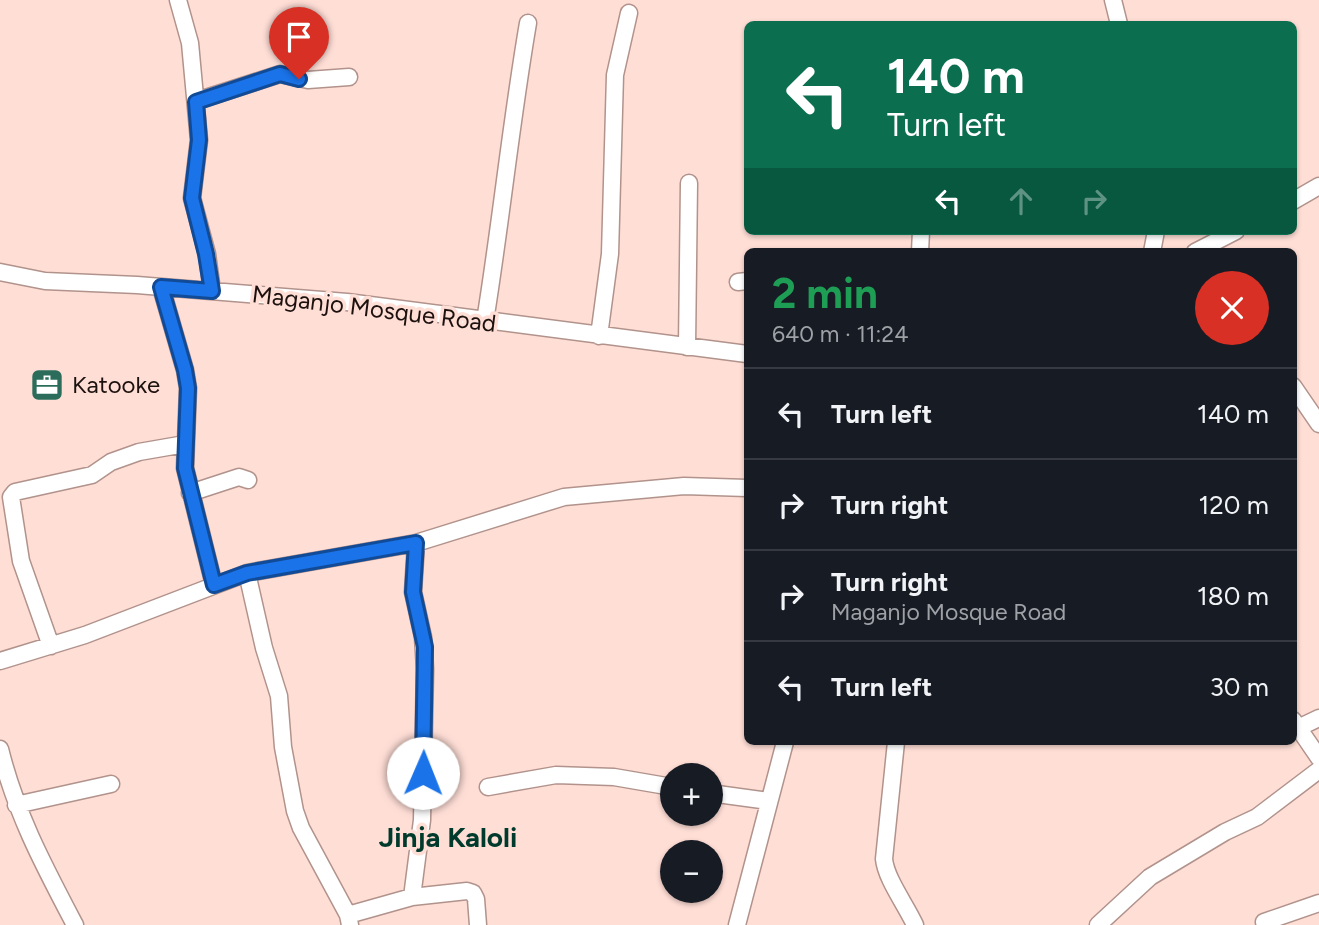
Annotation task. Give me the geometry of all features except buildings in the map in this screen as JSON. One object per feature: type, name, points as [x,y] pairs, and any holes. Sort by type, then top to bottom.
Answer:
[{"type":"street","points":[[178,0],[190,43],[199,140],[192,198],[212,291]]},
{"type":"street","points":[[1113,0],[1118,21]]},
{"type":"street","points":[[599,336],[610,254],[615,75],[629,13]]},
{"type":"street","points":[[485,321],[528,23]]},
{"type":"street","points":[[196,102],[280,74],[308,80],[349,77]]},
{"type":"street","points":[[687,346],[689,183]]},
{"type":"street","points":[[1297,199],[1319,187]]},
{"type":"street","points":[[1203,248],[1228,235]]},
{"type":"street","name":"Maganjo Mosque Road","points":[[0,272],[45,281],[347,302],[744,354]]},
{"type":"street","points":[[161,287],[188,388],[185,468],[214,585]]},
{"type":"street","points":[[1297,392],[1319,424]]},
{"type":"street","points":[[51,646],[21,561],[11,496],[15,492],[92,475],[111,462],[139,452],[185,444]]},
{"type":"street","points":[[190,493],[239,477],[248,480]]},
{"type":"street","points":[[0,661],[51,646],[247,573],[416,543],[564,497],[684,485],[744,488]]},
{"type":"street","points":[[412,897],[422,820],[425,669],[423,637],[413,592],[416,543]]},
{"type":"street","points":[[247,573],[264,648],[279,696],[284,747],[298,822],[349,920],[412,897],[467,891],[473,893],[476,899],[478,925]]},
{"type":"street","points":[[1297,724],[1319,718]]},
{"type":"street","points":[[1297,725],[1319,758]]},
{"type":"street","points":[[737,925],[784,745]]},
{"type":"street","points":[[896,745],[884,859],[886,869],[915,925]]},
{"type":"street","points":[[0,749],[9,797],[75,925]]},
{"type":"street","points":[[1098,925],[1150,877],[1225,832],[1257,817],[1319,770]]},
{"type":"street","points":[[488,787],[556,775],[614,777],[660,785]]},
{"type":"street","points":[[9,797],[111,784]]},
{"type":"street","points":[[723,795],[769,801]]},
{"type":"street","points":[[1264,922],[1319,903]]},
{"type":"place","name":"Katooke","points":[[47,385]]},
{"type":"district","name":"Jinja Kaloli","points":[[448,837]]},
{"type":"route","points":[[299,79],[280,74],[196,102],[199,140],[192,198],[212,291],[161,287],[188,388],[185,468],[188,485],[214,585],[247,573],[416,543],[413,592],[425,647],[423,773]]}]
